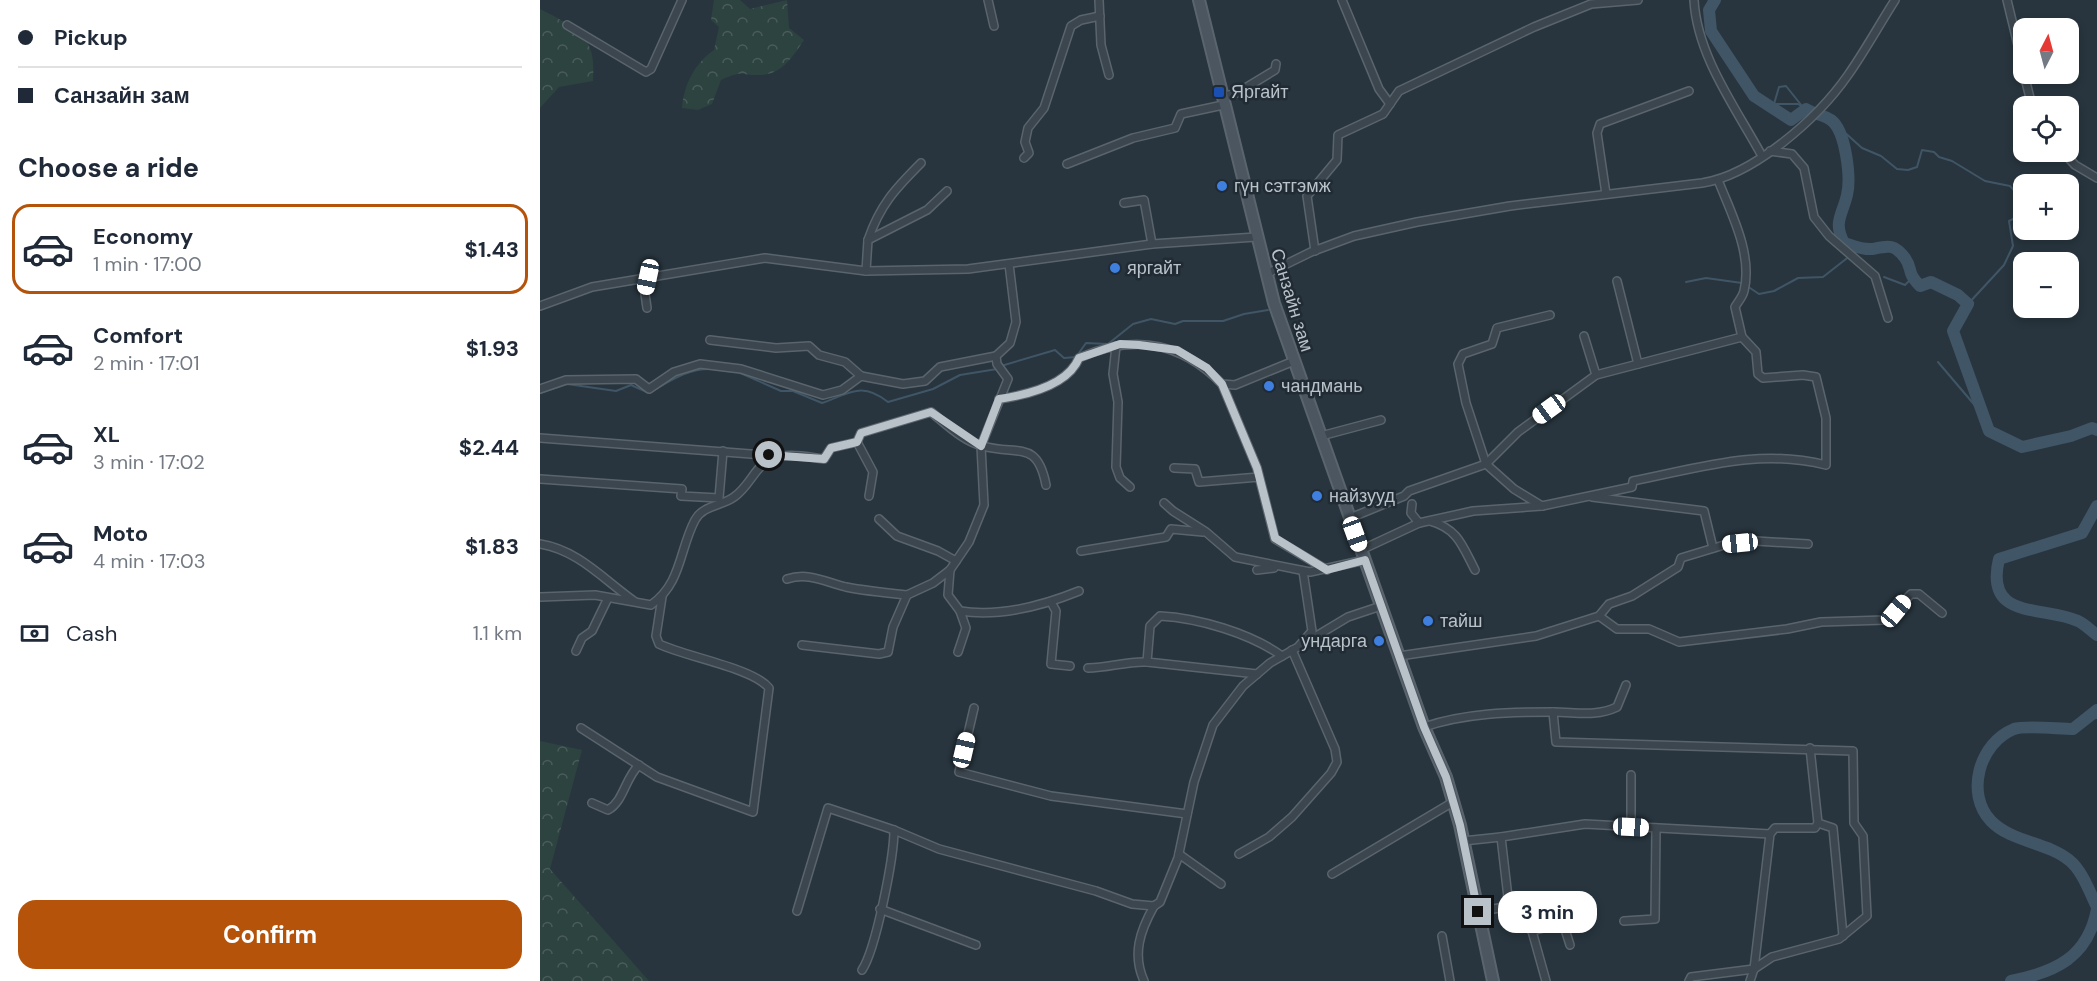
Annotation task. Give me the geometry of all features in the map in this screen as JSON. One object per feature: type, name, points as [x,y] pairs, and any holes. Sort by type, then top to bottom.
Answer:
[{"type":"main road","name":"Санзайн зам","points":[[1199,0],[1222,101],[1275,308],[1424,727],[1446,777],[1463,841],[1493,981]]},
{"type":"street","points":[[567,25],[646,72],[651,69],[682,0]]},
{"type":"street","points":[[988,0],[994,26]]},
{"type":"street","points":[[1099,0],[1101,45],[1108,75]]},
{"type":"street","points":[[1342,0],[1379,89],[1390,104]]},
{"type":"street","points":[[1315,251],[1307,196],[1337,160],[1338,135],[1383,114],[1399,92],[1534,27],[1591,4],[1638,0]]},
{"type":"street","points":[[1694,0],[1695,15],[1716,72],[1762,156]]},
{"type":"street","points":[[1266,274],[1354,236],[1417,222],[1483,209],[1718,180],[1746,168],[1805,122],[1831,97],[1848,75],[1895,0]]},
{"type":"street","points":[[2007,0],[2013,25]]},
{"type":"street","points":[[1024,158],[1029,153],[1025,142],[1028,128],[1044,108],[1071,26],[1081,20],[1100,16]]},
{"type":"street","points":[[1067,164],[1133,138],[1175,128],[1181,114],[1222,101],[1275,70],[1276,64]]},
{"type":"street","points":[[1606,194],[1597,133],[1600,124],[1689,91]]},
{"type":"street","points":[[1770,151],[1792,154],[1804,168],[1814,218],[1829,236],[1875,276],[1888,318]]},
{"type":"street","points":[[2072,162],[2097,178]]},
{"type":"street","points":[[866,271],[868,240],[876,214],[921,163]]},
{"type":"street","points":[[1164,502],[1173,512],[1206,532],[1235,557],[1303,571],[1327,570],[1363,555],[1427,520],[1473,511],[1542,506],[1632,488],[1634,481],[1730,459],[1770,458],[1826,465],[1826,418],[1816,377],[1803,375],[1763,378],[1758,374],[1756,352],[1742,336],[1735,307],[1744,291],[1745,261],[1736,222],[1718,180]]},
{"type":"street","points":[[868,240],[927,210],[947,191]]},
{"type":"street","points":[[1124,203],[1144,200],[1152,244]]},
{"type":"street","points":[[540,306],[592,287],[765,258],[866,271],[968,269],[1152,244],[1256,237]]},
{"type":"street","points":[[710,340],[776,348],[809,346],[819,355],[845,362],[861,376],[903,384],[926,381],[940,367],[996,357],[1010,343],[1016,322],[1009,264]]},
{"type":"street","points":[[647,308],[645,294],[648,277]]},
{"type":"street","points":[[1617,281],[1638,364]]},
{"type":"street","points":[[1542,506],[1514,489],[1486,464],[1466,403],[1458,364],[1463,354],[1492,344],[1497,328],[1550,315]]},
{"type":"street","points":[[1584,336],[1596,375]]},
{"type":"street","points":[[1350,518],[1404,496],[1409,491],[1486,464],[1518,432],[1596,375],[1742,336]]},
{"type":"street","points":[[999,399],[1013,397],[1058,380],[1074,370],[1079,358],[1120,344],[1177,350],[1207,368],[1222,384],[1259,477],[1275,538],[1327,570]]},
{"type":"street","points":[[1116,346],[1113,374],[1118,402],[1116,467],[1120,478],[1130,487]]},
{"type":"street","points":[[787,579],[798,576],[819,578],[845,586],[908,595],[933,583],[950,570],[969,542],[984,505],[981,446],[1008,379],[997,364],[996,357]]},
{"type":"street","points":[[1222,384],[1235,385],[1294,361]]},
{"type":"street","points":[[540,389],[566,380],[636,379],[649,389],[674,372],[700,364],[741,369],[824,394],[842,390],[861,376]]},
{"type":"street","points":[[857,442],[861,433],[931,412],[981,446],[1029,451],[1037,458],[1043,469],[1046,485]]},
{"type":"street","points":[[1321,436],[1381,420]]},
{"type":"street","points":[[540,438],[824,459],[831,448],[857,442]]},
{"type":"street","points":[[857,442],[873,472],[869,496]]},
{"type":"street","points":[[540,479],[682,489],[681,496],[719,498],[723,451]]},
{"type":"street","points":[[581,728],[673,785],[753,812],[769,688],[762,680],[747,674],[688,656],[659,644],[656,636],[662,597],[681,564],[695,520],[703,511],[733,498],[748,486],[767,460],[782,456]]},
{"type":"street","points":[[1174,468],[1195,469],[1198,482],[1259,477]]},
{"type":"street","points":[[1590,496],[1704,511],[1713,548]]},
{"type":"street","points":[[1412,504],[1411,513],[1419,523]]},
{"type":"street","points":[[879,519],[897,536],[939,551],[956,561]]},
{"type":"street","points":[[1427,520],[1444,525],[1457,535],[1475,570]]},
{"type":"street","points":[[1081,550],[1166,537],[1171,529],[1206,532]]},
{"type":"street","points":[[1399,656],[1536,636],[1599,616],[1609,603],[1632,596],[1678,567],[1681,558],[1713,548],[1756,541],[1808,544]]},
{"type":"street","points":[[540,544],[566,551],[583,561],[636,603]]},
{"type":"street","points":[[1257,570],[1283,568]]},
{"type":"street","points":[[950,570],[948,595],[960,611],[966,627],[958,652]]},
{"type":"street","points":[[1295,648],[1312,631],[1303,571]]},
{"type":"street","points":[[960,611],[1010,610],[1051,602],[1079,591]]},
{"type":"street","points":[[1599,616],[1617,629],[1649,629],[1678,642],[1787,629],[1821,622],[1885,620],[1911,594],[1919,594],[1942,613]]},
{"type":"street","points":[[540,597],[579,595],[651,605],[662,597]]},
{"type":"street","points":[[802,645],[879,654],[888,652],[892,627],[908,595]]},
{"type":"street","points":[[576,651],[582,638],[592,631],[608,598]]},
{"type":"street","points":[[1051,602],[1056,611],[1051,664],[1070,666]]},
{"type":"street","points":[[1144,981],[1137,965],[1138,944],[1143,927],[1154,906],[1160,902],[1179,854],[1187,814],[1213,725],[1243,686],[1282,656],[1348,617],[1381,606]]},
{"type":"street","points":[[1148,662],[1150,626],[1160,616],[1197,620],[1246,638],[1282,656]]},
{"type":"street","points":[[1239,854],[1269,837],[1292,817],[1331,773],[1336,762],[1335,749],[1295,648]]},
{"type":"street","points":[[1088,668],[1112,668],[1126,661],[1257,674]]},
{"type":"street","points":[[1424,727],[1452,717],[1553,712],[1602,714],[1617,707],[1626,685]]},
{"type":"street","points":[[974,708],[959,772],[1051,796],[1187,814]]},
{"type":"street","points":[[1553,712],[1556,742],[1853,751],[1854,823],[1863,836],[1867,916],[1843,936],[1772,957],[1754,969],[1691,977],[1689,981]]},
{"type":"street","points":[[1750,981],[1754,969],[1770,834],[1775,828],[1806,830],[1815,828],[1818,823],[1810,748]]},
{"type":"street","points":[[592,803],[608,810],[618,804],[630,774],[639,765]]},
{"type":"street","points":[[1631,776],[1631,827]]},
{"type":"street","points":[[1332,874],[1453,802]]},
{"type":"street","points":[[797,911],[828,808],[894,830],[939,849],[1096,891],[1132,904],[1154,906]]},
{"type":"street","points":[[1818,823],[1833,828],[1843,936]]},
{"type":"street","points":[[1463,841],[1586,825],[1770,834]]},
{"type":"street","points":[[1624,921],[1655,919],[1656,828]]},
{"type":"street","points":[[862,970],[869,960],[894,830]]},
{"type":"street","points":[[1502,837],[1509,906],[1532,931],[1546,981]]},
{"type":"street","points":[[1179,854],[1221,884]]},
{"type":"street","points":[[1478,912],[1509,906]]},
{"type":"street","points":[[880,909],[976,945]]},
{"type":"street","points":[[1532,931],[1563,923],[1570,945]]},
{"type":"street","points":[[1442,936],[1450,981]]},
{"type":"green space","points":[[714,0],[740,0],[750,9],[787,0],[789,28],[804,40],[787,63],[776,71],[762,75],[739,74],[721,80],[712,104],[698,110],[682,108],[685,91],[692,75],[701,61],[714,50],[719,27],[711,20]]},
{"type":"green space","points":[[540,9],[582,34],[591,53],[593,81],[559,87],[540,108]]},
{"type":"green space","points":[[540,741],[582,750],[550,869],[649,981],[540,981]]},
{"type":"waterway","points":[[1715,0],[1709,10],[1711,31],[1754,96],[1791,120],[1806,109],[1828,118],[1836,126],[1844,144],[1848,167],[1847,195],[1839,224],[1844,243],[1865,249],[1894,248],[1905,258],[1911,274],[1920,286],[1931,282],[1958,295],[1968,304],[1953,331],[1989,431],[2022,447],[2071,436],[2092,428],[2097,430]]},
{"type":"waterway","points":[[1774,104],[1779,87],[1786,86],[1802,106]]},
{"type":"waterway","points":[[1765,104],[1798,104],[1806,109]]},
{"type":"waterway","points":[[1832,121],[1862,148],[1881,156],[1897,169],[1908,170],[1917,167],[1922,150],[1934,152],[1939,157],[1952,161],[1985,181],[2010,186],[2020,197],[2015,218],[2009,221],[2013,246],[2004,265],[1968,304]]},
{"type":"waterway","points":[[1747,286],[1759,294],[1774,291],[1798,278],[1823,277],[1860,248]]},
{"type":"waterway","points":[[1884,277],[1905,285],[1912,278]]},
{"type":"waterway","points":[[1686,282],[1706,278],[1742,283]]},
{"type":"waterway","points":[[1001,366],[1055,350],[1064,358],[1076,357],[1086,343],[1108,344],[1133,324],[1151,319],[1175,324],[1183,321],[1223,321],[1244,314],[1268,310]]},
{"type":"waterway","points":[[1938,362],[1983,415]]},
{"type":"waterway","points":[[540,393],[567,384],[616,391],[631,385],[649,393],[687,373],[712,369]]},
{"type":"waterway","points":[[727,371],[738,372],[781,391],[793,391],[822,403],[863,390],[888,402],[933,389],[960,375],[997,369]]},
{"type":"waterway","points":[[2097,506],[2082,533],[1999,559],[1997,579],[2000,593],[2008,602],[2034,611],[2078,621],[2097,635]]},
{"type":"waterway","points":[[2097,710],[2073,729],[2019,728],[2002,736],[1984,757],[1978,784],[1983,810],[1991,821],[1999,828],[2050,849],[2074,864],[2097,907]]},
{"type":"waterway","points":[[2090,719],[2097,718]]},
{"type":"waterway","points":[[2011,981],[2042,973],[2068,960],[2086,939],[2093,926],[2097,909]]},
{"type":"place","name":"Яргайт","points":[[1219,92]]},
{"type":"place","name":"гүн сэтгэмж","points":[[1222,186]]},
{"type":"place","name":"яргайт","points":[[1115,268]]},
{"type":"place","name":"чандмань","points":[[1269,386]]},
{"type":"place","name":"найзууд","points":[[1317,496]]},
{"type":"place","name":"тайш","points":[[1428,621]]},
{"type":"place","name":"ундарга","points":[[1379,641]]},
{"type":"route","points":[[769,455],[824,459],[831,448],[857,442],[861,433],[931,412],[961,435],[981,446],[999,399],[1013,397],[1058,380],[1074,370],[1079,358],[1120,344],[1177,350],[1207,368],[1222,384],[1257,468],[1275,538],[1327,570],[1365,560],[1424,727],[1446,777],[1460,825],[1478,912]]}]
